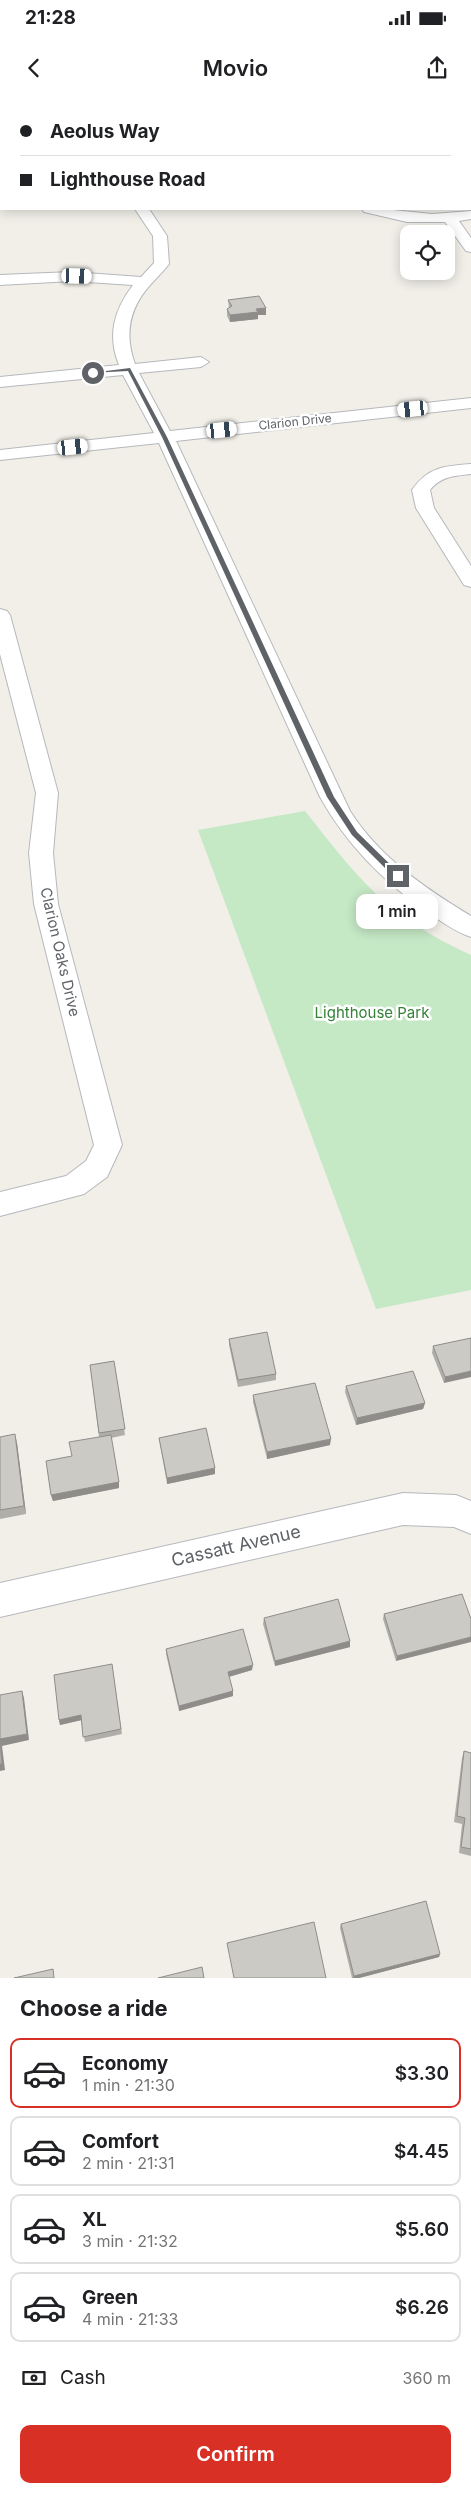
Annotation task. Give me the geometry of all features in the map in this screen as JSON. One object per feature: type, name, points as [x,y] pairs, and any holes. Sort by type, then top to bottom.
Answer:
[{"type":"street","points":[[143,210],[160,236],[162,264],[130,297],[124,313],[120,337],[130,370],[164,437],[331,797],[354,833],[385,865],[425,899],[471,928]]},
{"type":"street","points":[[372,210],[389,216],[450,219],[471,215]]},
{"type":"street","points":[[450,219],[471,248]]},
{"type":"street","points":[[0,280],[60,275],[94,276],[144,282]]},
{"type":"street","points":[[0,382],[201,362]]},
{"type":"street","name":"Clarion Drive","points":[[0,455],[471,403]]},
{"type":"street","points":[[471,469],[445,472],[428,479],[422,490],[425,508],[471,582]]},
{"type":"street","name":"Clarion Oaks Drive","points":[[0,615],[47,793],[41,853],[46,904],[108,1145],[97,1169],[74,1186],[45,1195],[0,1204]]},
{"type":"street","name":"Cassatt Avenue","points":[[0,1600],[403,1509],[456,1511],[471,1518]]},
{"type":"green space","name":"Lighthouse Park","points":[[305,811],[357,874],[392,908],[430,934],[471,955],[471,1290],[376,1309],[198,830]]},
{"type":"building","points":[[259,296],[266,308],[256,309],[258,312],[230,315],[227,309],[232,306],[228,300]]},
{"type":"building","points":[[267,1332],[276,1374],[238,1380],[229,1339]]},
{"type":"building","points":[[471,1338],[471,1371],[445,1377],[433,1346]]},
{"type":"building","points":[[114,1361],[125,1429],[99,1433],[90,1365]]},
{"type":"building","points":[[413,1371],[425,1403],[357,1418],[346,1386]]},
{"type":"building","points":[[315,1383],[331,1439],[267,1452],[253,1395]]},
{"type":"building","points":[[206,1428],[215,1468],[167,1478],[159,1438]]},
{"type":"building","points":[[15,1434],[24,1506],[0,1510],[0,1437]]},
{"type":"building","points":[[111,1435],[119,1482],[51,1495],[46,1461],[72,1456],[69,1442]]},
{"type":"building","points":[[462,1594],[471,1619],[471,1637],[397,1656],[384,1614]]},
{"type":"building","points":[[338,1599],[350,1641],[275,1661],[264,1618]]},
{"type":"building","points":[[243,1629],[253,1665],[228,1672],[233,1691],[179,1706],[166,1649]]},
{"type":"building","points":[[112,1664],[121,1729],[83,1737],[81,1715],[59,1720],[54,1675]]},
{"type":"building","points":[[22,1691],[27,1734],[0,1739],[0,1695]]},
{"type":"building","points":[[0,1741],[2,1764],[0,1764]]},
{"type":"building","points":[[464,1751],[471,1753],[471,1849],[461,1847],[465,1818],[457,1816]]},
{"type":"building","points":[[426,1901],[440,1954],[354,1976],[341,1924]]},
{"type":"building","points":[[314,1922],[326,1978],[234,1978],[227,1943]]},
{"type":"building","points":[[202,1967],[204,1978],[158,1978]]},
{"type":"building","points":[[53,1969],[54,1978],[14,1978]]},
{"type":"route","points":[[93,373],[130,370],[164,437],[331,797],[354,833],[398,876]]}]
